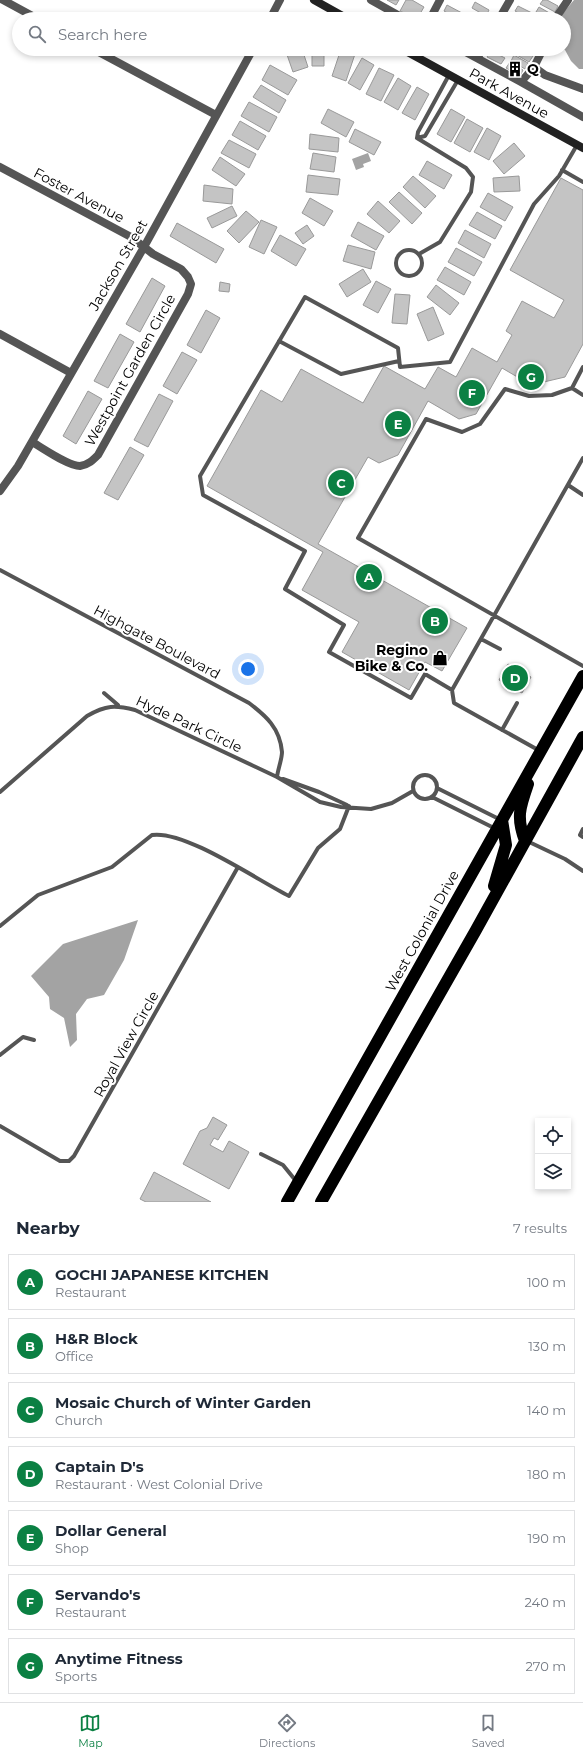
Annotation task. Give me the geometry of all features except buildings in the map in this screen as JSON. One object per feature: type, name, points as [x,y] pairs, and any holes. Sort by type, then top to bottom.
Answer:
[{"type":"highway","name":"West Colonial Drive","points":[[288,1202],[583,676]]},
{"type":"highway","points":[[321,1202],[487,910],[583,737]]},
{"type":"highway","points":[[525,841],[519,826],[519,812],[539,754]]},
{"type":"highway","points":[[487,910],[506,845],[499,824]]},
{"type":"street","points":[[2,0],[25,12]]},
{"type":"street","points":[[274,12],[280,0]]},
{"type":"street","points":[[314,0],[335,12]]},
{"type":"street","points":[[371,0],[392,12]]},
{"type":"street","points":[[434,12],[440,0]]},
{"type":"street","points":[[503,12],[510,0]]},
{"type":"street","points":[[560,12],[568,0]]},
{"type":"street","points":[[106,56],[216,115]]},
{"type":"street","name":"Jackson Street","points":[[0,491],[18,466],[144,247],[249,56]]},
{"type":"street","name":"Park Avenue","points":[[415,56],[580,147]]},
{"type":"street","points":[[473,56],[582,116]]},
{"type":"street","points":[[521,82],[534,67],[540,56]]},
{"type":"street","points":[[534,67],[545,75],[583,89]]},
{"type":"street","name":"Foster Avenue","points":[[0,167],[131,237],[144,247]]},
{"type":"street","name":"Westpoint Garden Circle","points":[[32,442],[71,464],[80,466],[90,463],[98,455],[188,294],[191,284],[188,277],[181,269],[144,247]]},
{"type":"street","points":[[0,334],[72,372]]},
{"type":"lane","points":[[417,138],[418,132],[449,75]]},
{"type":"lane","points":[[417,138],[425,136],[458,80]]},
{"type":"lane","points":[[417,138],[466,168],[473,177],[471,192],[440,242],[419,254]]},
{"type":"lane","points":[[452,690],[425,674],[411,698],[329,652],[344,625],[285,589],[305,551],[203,495],[200,476],[305,297],[398,348],[400,367],[450,362],[534,204],[580,147]]},
{"type":"lane","points":[[562,170],[583,182]]},
{"type":"lane","points":[[412,250],[419,254],[422,262],[421,267],[416,274],[407,275],[399,271],[397,259],[401,253],[412,250]]},
{"type":"lane","points":[[279,341],[341,374],[399,361]]},
{"type":"lane","points":[[583,367],[572,388],[552,395],[529,396],[506,389],[480,424],[462,432],[426,419],[358,538],[583,666]]},
{"type":"lane","points":[[572,388],[583,395]]},
{"type":"lane","points":[[539,754],[502,730],[454,703],[452,690],[583,458]]},
{"type":"lane","points":[[568,485],[583,493]]},
{"type":"lane","name":"Highgate Boulevard","points":[[0,570],[249,703],[269,719],[277,733],[282,752],[277,777]]},
{"type":"lane","points":[[481,639],[500,649]]},
{"type":"lane","points":[[104,693],[118,705]]},
{"type":"lane","points":[[502,730],[517,703]]},
{"type":"lane","name":"Hyde Park Circle","points":[[0,792],[87,716],[100,708],[118,705],[135,710],[277,777],[320,802],[371,809],[392,803],[413,791]]},
{"type":"lane","points":[[424,775],[432,777],[437,788],[499,824],[432,797],[421,799],[413,791],[413,786],[416,779],[424,775]]},
{"type":"lane","name":"Hyde Park Circle","points":[[277,777],[319,792],[349,806]]},
{"type":"lane","points":[[432,797],[437,788]]},
{"type":"lane","points":[[0,926],[38,895],[112,866],[152,835],[160,834],[198,846],[289,896],[318,848],[340,829],[349,806]]},
{"type":"lane","points":[[583,830],[580,835],[583,837]]},
{"type":"lane","points":[[525,841],[565,859],[583,871]]},
{"type":"lane","name":"Royal View Circle","points":[[0,1126],[60,1161],[69,1161],[74,1156],[238,868]]},
{"type":"lane","points":[[0,1056],[23,1037],[34,1040]]},
{"type":"lane","points":[[261,1154],[283,1165],[298,1183]]},
{"type":"shaded area","points":[[574,0],[583,0],[583,69],[579,69],[568,56],[571,56],[571,12],[564,12]]},
{"type":"shaded area","points":[[368,153],[371,161],[363,164],[364,167],[356,170],[352,159]]},
{"type":"shaded area","points":[[138,920],[124,960],[104,995],[87,999],[76,1014],[77,1040],[70,1047],[64,1018],[50,1009],[49,997],[31,976],[63,944]]},
{"type":"place","name":"Q","points":[[515,69]]},
{"type":"place","name":"Anytime Fitness","points":[[531,377]]},
{"type":"place","name":"Servando's","points":[[472,393]]},
{"type":"place","name":"Dollar General","points":[[398,424]]},
{"type":"place","name":"Mosaic Church of Winter Garden","points":[[341,483]]},
{"type":"place","name":"GOCHI JAPANESE KITCHEN","points":[[369,577]]},
{"type":"place","name":"H&R Block","points":[[435,621]]},
{"type":"place","name":"Regino Bike & Co.","points":[[440,658]]},
{"type":"place","name":"Captain D's","points":[[515,678]]}]
